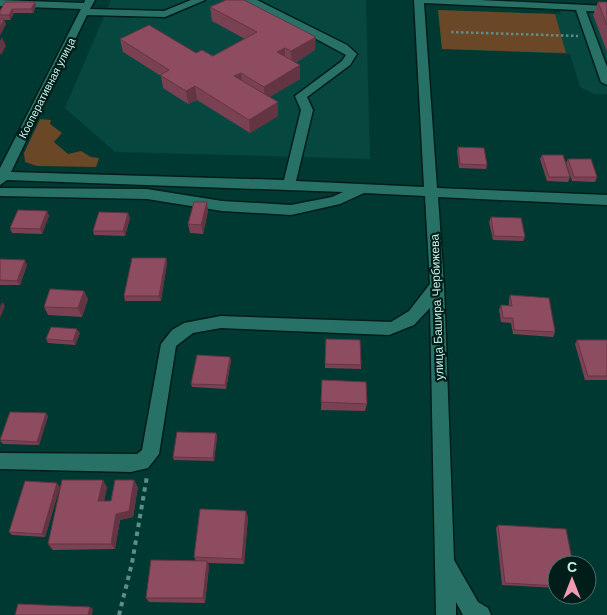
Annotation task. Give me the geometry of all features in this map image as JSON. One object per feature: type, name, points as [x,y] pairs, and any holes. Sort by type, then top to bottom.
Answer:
[{"type":"street","points":[[0,3],[87,6],[165,14],[200,0]]},
{"type":"street","points":[[249,0],[343,47],[352,54],[346,63],[300,96],[300,100],[307,106],[307,110],[288,185]]},
{"type":"street","points":[[419,0],[564,3],[580,7],[607,9]]},
{"type":"street","name":"улица Башира Чербижева","points":[[419,0],[437,285],[446,615]]},
{"type":"street","name":"Кооперативная улица","points":[[1,179],[87,6]]},
{"type":"street","points":[[580,7],[607,82]]},
{"type":"street","points":[[1,179],[288,185],[607,200]]},
{"type":"street","points":[[0,192],[147,194],[222,206],[291,210],[335,201],[364,188]]},
{"type":"street","points":[[0,461],[131,464],[142,462],[150,454],[169,344],[177,335],[189,327],[221,322],[376,329],[396,328],[411,318],[425,304],[437,285]]},
{"type":"street","points":[[444,562],[471,610],[481,615]]},
{"type":"path","points":[[452,32],[591,37]]},
{"type":"path","points":[[119,615],[132,564],[150,454]]},
{"type":"shaded area","points":[[111,0],[366,0],[370,159],[115,152],[65,108]]},
{"type":"shaded area","points":[[558,3],[607,6],[607,94],[594,94],[580,87],[570,54],[442,49],[438,10],[561,14]]},
{"type":"shaded area","points":[[438,10],[555,14],[566,53],[442,49]]},
{"type":"shaded area","points":[[40,119],[51,120],[50,124],[62,133],[54,142],[68,154],[81,151],[91,157],[99,158],[96,167],[37,166],[25,162],[24,153]]},
{"type":"building","points":[[226,0],[244,0],[316,37],[291,51],[285,48],[277,52],[300,65],[264,87],[241,73],[234,76],[278,102],[249,120],[195,86],[186,91],[160,75],[169,70],[120,39],[149,25],[196,53],[202,50],[213,56],[257,32],[210,7]]},
{"type":"building","points":[[5,2],[35,2],[31,9],[12,9],[9,15],[0,15]]},
{"type":"building","points":[[598,2],[607,2],[607,25]]},
{"type":"building","points":[[0,19],[4,19],[0,27]]},
{"type":"building","points":[[458,147],[484,148],[487,165],[460,164]]},
{"type":"building","points":[[542,155],[563,155],[570,177],[549,177]]},
{"type":"building","points":[[568,159],[591,159],[597,177],[574,177]]},
{"type":"building","points":[[194,202],[207,202],[201,225],[188,224]]},
{"type":"building","points":[[18,210],[47,211],[40,229],[10,228]]},
{"type":"building","points":[[99,212],[128,213],[123,231],[93,231]]},
{"type":"building","points":[[491,217],[521,218],[525,237],[494,236]]},
{"type":"building","points":[[132,258],[166,258],[159,296],[124,296]]},
{"type":"building","points":[[0,259],[25,260],[17,281],[0,280]]},
{"type":"building","points":[[50,289],[84,291],[78,308],[44,307]]},
{"type":"building","points":[[510,295],[549,298],[555,332],[514,330],[513,318],[503,318],[501,305],[512,306]]},
{"type":"building","points":[[51,327],[77,329],[73,341],[46,339]]},
{"type":"building","points":[[326,339],[360,340],[361,365],[325,364]]},
{"type":"building","points":[[577,340],[607,340],[607,376],[588,376]]},
{"type":"building","points":[[197,355],[230,357],[225,385],[191,384]]},
{"type":"building","points":[[322,380],[366,382],[367,404],[321,402]]},
{"type":"building","points":[[10,412],[46,413],[37,442],[0,440]]},
{"type":"building","points":[[177,432],[216,433],[213,458],[173,457]]},
{"type":"building","points":[[62,480],[103,480],[98,501],[111,501],[115,480],[134,480],[129,511],[116,514],[111,544],[48,544]]},
{"type":"building","points":[[25,481],[57,483],[42,534],[9,532]]},
{"type":"building","points":[[200,509],[246,511],[242,559],[194,557]]},
{"type":"building","points":[[498,525],[566,529],[571,555],[547,555],[547,585],[505,583]]},
{"type":"building","points":[[151,560],[207,561],[203,598],[146,598]]},
{"type":"building","points":[[18,604],[90,607],[88,615],[15,615]]}]
